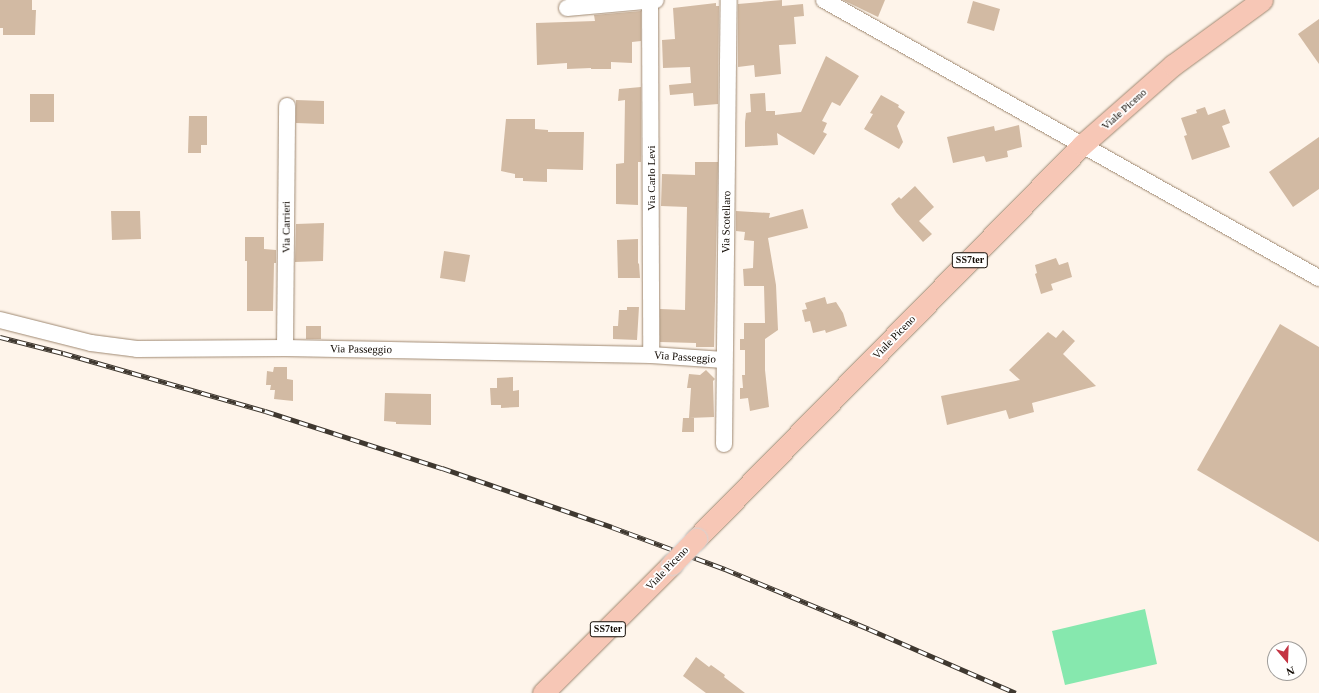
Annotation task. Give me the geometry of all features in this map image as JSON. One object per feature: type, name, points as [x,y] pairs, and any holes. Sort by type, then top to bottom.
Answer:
[{"type":"main road","name":"Viale Piceno","points":[[543,693],[672,564],[1082,145],[1173,65],[1262,0]]},
{"type":"street","name":"Via Carlo Levi","points":[[650,0],[651,355]]},
{"type":"street","points":[[567,8],[656,0]]},
{"type":"street","name":"Via Scotellaro","points":[[724,444],[729,0]]},
{"type":"street","points":[[824,0],[1319,278]]},
{"type":"street","name":"Via Carrieri","points":[[286,348],[287,106]]},
{"type":"street","name":"Via Passeggio","points":[[0,320],[92,343],[137,349],[286,348],[651,355],[724,360]]},
{"type":"green space","points":[[1145,609],[1157,664],[1065,685],[1052,631]]},
{"type":"building","points":[[0,0],[32,0],[32,10],[36,10],[35,35],[3,35],[3,28],[0,28]]},
{"type":"building","points":[[782,0],[782,6],[803,4],[804,16],[794,17],[796,44],[779,45],[781,74],[755,77],[754,65],[738,67],[738,4]]},
{"type":"building","points":[[843,0],[885,0],[878,17]]},
{"type":"building","points":[[973,1],[1000,9],[994,31],[967,23]]},
{"type":"building","points":[[716,3],[716,6],[719,6],[718,104],[694,106],[693,93],[670,95],[669,85],[691,83],[690,67],[663,68],[662,40],[675,39],[673,8]]},
{"type":"building","points":[[641,11],[641,41],[632,42],[632,63],[611,62],[611,69],[567,69],[567,63],[537,65],[536,23],[595,21],[594,15]]},
{"type":"building","points":[[1319,19],[1319,64],[1298,34]]},
{"type":"building","points":[[826,56],[859,76],[840,106],[832,102],[822,121],[827,123],[823,132],[827,134],[814,155],[777,133],[778,145],[745,147],[746,113],[751,112],[750,94],[765,93],[766,111],[775,111],[775,115],[801,112]]},
{"type":"building","points":[[641,87],[641,162],[638,162],[638,205],[616,204],[616,164],[624,163],[625,100],[618,101],[619,89]]},
{"type":"building","points":[[30,94],[54,94],[54,122],[30,122]]},
{"type":"building","points":[[881,95],[899,105],[898,107],[905,112],[897,126],[903,142],[899,149],[864,129],[873,114],[870,113]]},
{"type":"building","points":[[296,100],[324,101],[324,124],[296,123]]},
{"type":"building","points":[[1205,107],[1208,115],[1225,109],[1230,123],[1222,126],[1230,147],[1192,160],[1184,136],[1187,135],[1181,118],[1197,113],[1196,110]]},
{"type":"building","points":[[189,116],[207,116],[207,145],[201,145],[201,153],[188,153]]},
{"type":"building","points":[[506,119],[535,119],[535,129],[548,130],[548,132],[584,132],[583,170],[547,169],[547,182],[523,181],[523,178],[515,178],[515,174],[501,171]]},
{"type":"building","points":[[1019,125],[1022,147],[1007,151],[1008,157],[986,162],[984,156],[953,163],[947,137],[994,126],[995,131]]},
{"type":"building","points":[[1319,137],[1319,189],[1293,207],[1269,172]]},
{"type":"building","points":[[695,162],[718,162],[714,347],[696,347],[696,343],[660,342],[660,309],[685,310],[687,207],[661,206],[662,174],[695,175]]},
{"type":"building","points":[[915,186],[934,207],[919,221],[932,234],[923,242],[896,212],[891,204],[899,197],[901,199]]},
{"type":"building","points":[[803,209],[808,228],[768,238],[776,285],[778,330],[765,339],[765,370],[769,407],[750,411],[748,398],[740,399],[740,388],[743,388],[742,375],[745,375],[745,350],[740,350],[740,339],[744,339],[744,323],[765,323],[764,286],[744,286],[743,269],[753,268],[754,241],[744,240],[745,232],[736,231],[736,211],[770,213],[769,218]]},
{"type":"building","points":[[111,211],[140,211],[141,239],[112,240]]},
{"type":"building","points":[[324,223],[323,261],[295,262],[296,224]]},
{"type":"building","points":[[245,237],[264,237],[264,249],[276,250],[276,263],[274,263],[273,311],[247,311],[247,261],[245,261]]},
{"type":"building","points":[[638,239],[638,264],[639,263],[640,278],[618,278],[617,240]]},
{"type":"building","points":[[444,251],[470,255],[465,282],[440,278]]},
{"type":"building","points":[[1056,258],[1059,265],[1068,262],[1072,277],[1051,284],[1053,290],[1041,294],[1035,274],[1037,273],[1035,265]]},
{"type":"building","points":[[825,297],[827,304],[836,302],[843,313],[847,326],[826,333],[825,330],[813,333],[810,321],[805,322],[802,310],[807,309],[805,303]]},
{"type":"building","points":[[627,307],[639,307],[637,340],[613,339],[613,326],[618,326],[619,310],[627,310]]},
{"type":"building","points":[[1280,324],[1319,347],[1319,542],[1197,470]]},
{"type":"building","points":[[306,326],[321,326],[321,339],[306,339]]},
{"type":"building","points":[[1063,330],[1075,341],[1063,354],[1096,386],[1032,403],[1034,412],[1009,419],[1006,410],[947,425],[941,396],[1020,380],[1009,370],[1048,332],[1056,338]]},
{"type":"building","points":[[274,367],[287,367],[287,379],[293,380],[293,401],[274,399],[275,390],[270,390],[271,385],[266,385],[267,371],[273,372]]},
{"type":"building","points":[[706,370],[715,379],[713,381],[714,417],[689,418],[691,388],[687,388],[689,374],[700,375]]},
{"type":"building","points":[[513,377],[513,391],[519,390],[519,407],[501,408],[501,405],[491,405],[490,388],[497,388],[497,378]]},
{"type":"building","points":[[385,393],[431,394],[431,425],[396,424],[396,422],[384,421]]},
{"type":"building","points":[[683,418],[694,418],[694,432],[682,432]]},
{"type":"building","points":[[696,657],[709,667],[711,665],[725,675],[724,677],[745,693],[706,693],[683,676]]},
{"type":"railway","points":[[0,337],[63,353],[265,411],[442,468],[612,527],[725,569],[869,629],[1016,693]]}]
